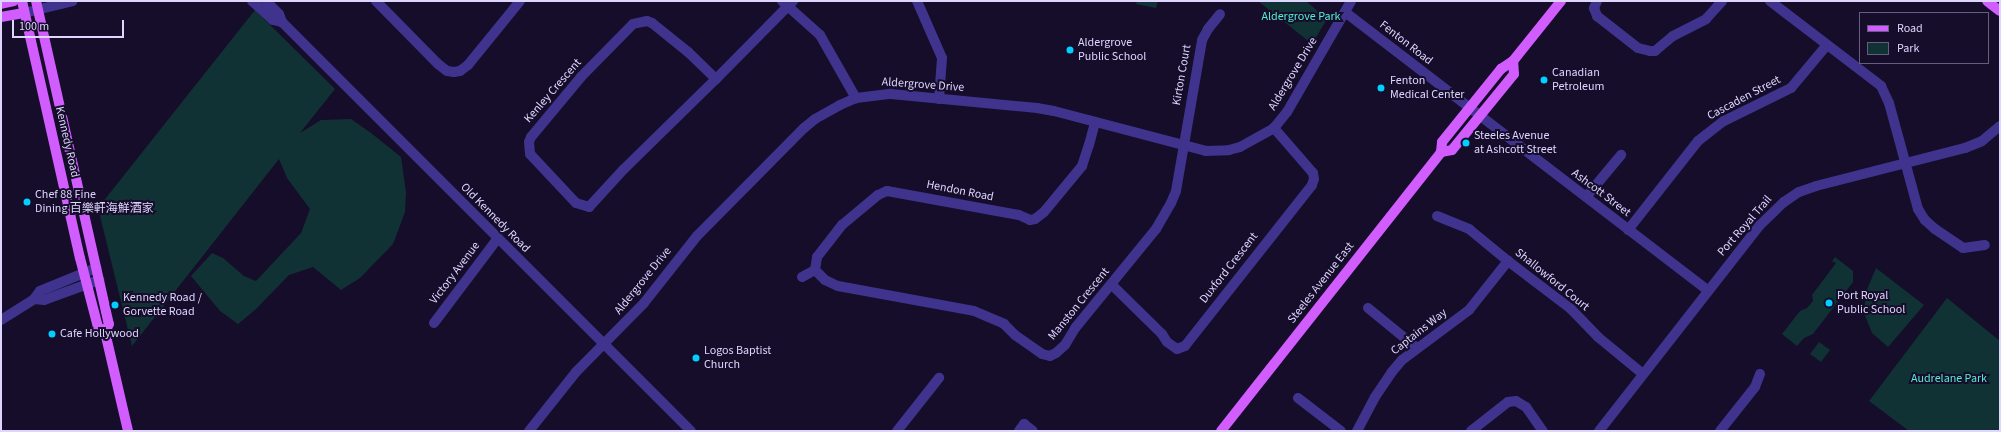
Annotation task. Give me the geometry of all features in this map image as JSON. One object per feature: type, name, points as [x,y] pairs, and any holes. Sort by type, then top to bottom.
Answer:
[{"type":"main road","points":[[1,4],[14,1]]},
{"type":"main road","name":"Kennedy Road","points":[[22,1],[83,273],[98,327],[105,332]]},
{"type":"main road","name":"Steeles Avenue East","points":[[1221,431],[1441,152],[1442,142],[1504,66],[1513,61],[1561,1]]},
{"type":"main road","points":[[1987,1],[2000,11]]},
{"type":"main road","name":"Kennedy Road","points":[[37,6],[109,324],[105,332],[128,431]]},
{"type":"main road","points":[[1,17],[24,13]]},
{"type":"main road","name":"Steeles Avenue East","points":[[1441,152],[1452,150],[1514,74],[1513,61]]},
{"type":"street","points":[[24,13],[37,6],[74,1]]},
{"type":"street","name":"Old Kennedy Road","points":[[252,1],[273,20],[282,22]]},
{"type":"street","name":"Old Kennedy Road","points":[[266,1],[279,14],[282,22],[691,431]]},
{"type":"street","points":[[376,1],[447,72],[460,71],[468,65],[520,1]]},
{"type":"street","points":[[917,1],[942,58],[939,98]]},
{"type":"street","name":"Aldergrove Drive","points":[[530,431],[576,372],[644,304],[697,236],[804,128],[825,113],[856,98],[891,94],[939,98],[1037,108],[1206,151],[1229,150],[1240,147],[1274,128],[1295,101],[1351,1]]},
{"type":"street","points":[[1597,1],[1594,8],[1597,16],[1638,48],[1650,51],[1655,51],[1673,36],[1706,19],[1722,1]]},
{"type":"street","points":[[1770,1],[1881,86],[1889,103],[1904,164],[1918,209],[1929,225],[1963,248],[1985,245]]},
{"type":"street","points":[[788,3],[820,35],[856,98]]},
{"type":"street","name":"Kenley Crescent","points":[[716,79],[688,52],[652,23],[647,21],[633,24],[581,77],[531,137],[529,142],[530,154],[576,203],[584,207],[589,207],[624,169],[716,79],[788,3]]},
{"type":"street","name":"Fenton Road","points":[[1345,12],[1479,116]]},
{"type":"street","name":"Kirton Court","points":[[1183,145],[1202,40],[1210,26],[1220,14]]},
{"type":"street","name":"Cascaden Street","points":[[1628,230],[1698,141],[1724,121],[1791,88],[1827,45]]},
{"type":"street","name":"Ashcott Street","points":[[1479,116],[1708,291]]},
{"type":"street","name":"Hendon Road","points":[[815,270],[817,257],[842,225],[878,195],[887,191],[1019,215],[1030,220],[1035,219],[1044,212],[1082,166],[1095,122]]},
{"type":"street","name":"Port Royal Trail","points":[[1599,431],[1759,226],[1790,197],[1816,186],[1975,145],[1990,136],[2000,126]]},
{"type":"street","name":"Duxford Crescent","points":[[1112,285],[1162,334],[1167,342],[1177,349],[1185,346],[1312,185],[1314,179],[1313,173],[1274,128]]},
{"type":"street","name":"Manston Crescent","points":[[815,270],[825,280],[838,286],[974,312],[1004,324],[1036,350],[1050,356],[1065,345],[1076,327],[1112,285],[1156,229],[1176,191],[1183,145]]},
{"type":"street","points":[[1586,197],[1621,155]]},
{"type":"street","name":"Shallowford Court","points":[[1436,216],[1469,229],[1571,309],[1598,337],[1643,374]]},
{"type":"street","name":"Victory Avenue","points":[[434,323],[498,238]]},
{"type":"street","name":"Captains Way","points":[[1357,431],[1375,397],[1391,373],[1417,348],[1469,310],[1508,261]]},
{"type":"street","points":[[1,320],[34,299],[40,291],[96,268]]},
{"type":"street","points":[[802,277],[815,270]]},
{"type":"street","points":[[34,299],[44,300],[99,280]]},
{"type":"street","points":[[1368,308],[1417,348]]},
{"type":"street","points":[[1720,431],[1754,387],[1760,374]]},
{"type":"street","points":[[897,431],[938,378]]},
{"type":"street","points":[[1298,398],[1341,431]]},
{"type":"street","points":[[1471,431],[1508,402],[1516,401],[1526,407],[1543,431]]},
{"type":"street","points":[[1021,428],[1033,431]]},
{"type":"green space","points":[[1137,1],[1158,1],[1156,8],[1136,4]]},
{"type":"green space","name":"Aldergrove Park","points":[[1258,1],[1306,1],[1327,19],[1312,44]]},
{"type":"green space","points":[[255,10],[335,89],[300,133],[321,120],[351,119],[371,133],[401,157],[406,192],[405,212],[393,244],[360,278],[341,290],[313,267],[289,275],[256,309],[238,324],[220,311],[191,276],[212,253],[223,258],[244,276],[256,281],[301,233],[310,209],[287,178],[279,159],[132,346],[98,208]]},
{"type":"green space","points":[[1835,257],[1853,271],[1853,282],[1813,334],[1804,338],[1797,346],[1782,334],[1800,311],[1807,308],[1813,301],[1812,295],[1836,263],[1832,261]]},
{"type":"green space","points":[[1876,268],[1924,305],[1888,347],[1872,333],[1864,313],[1866,292]]},
{"type":"green space","name":"Audrelane Park","points":[[1947,298],[2000,341],[2000,431],[1909,431],[1869,401]]},
{"type":"green space","points":[[1819,342],[1830,350],[1821,362],[1810,354]]},
{"type":"place","name":"Aldergrove Public School","points":[[1070,50]]},
{"type":"place","name":"Canadian Petroleum","points":[[1544,80]]},
{"type":"place","name":"Fenton Medical Center","points":[[1381,88]]},
{"type":"place","name":"Steeles Avenue at Ashcott Street","points":[[1466,143]]},
{"type":"place","name":"Chef 88 Fine Dining 百樂軒海鮮酒家","points":[[27,202]]},
{"type":"place","name":"Port Royal Public School","points":[[1829,303]]},
{"type":"place","name":"Kennedy Road / Gorvette Road","points":[[115,305]]},
{"type":"place","name":"Cafe Hollywood","points":[[52,334]]},
{"type":"place","name":"Logos Baptist Church","points":[[696,358]]}]
